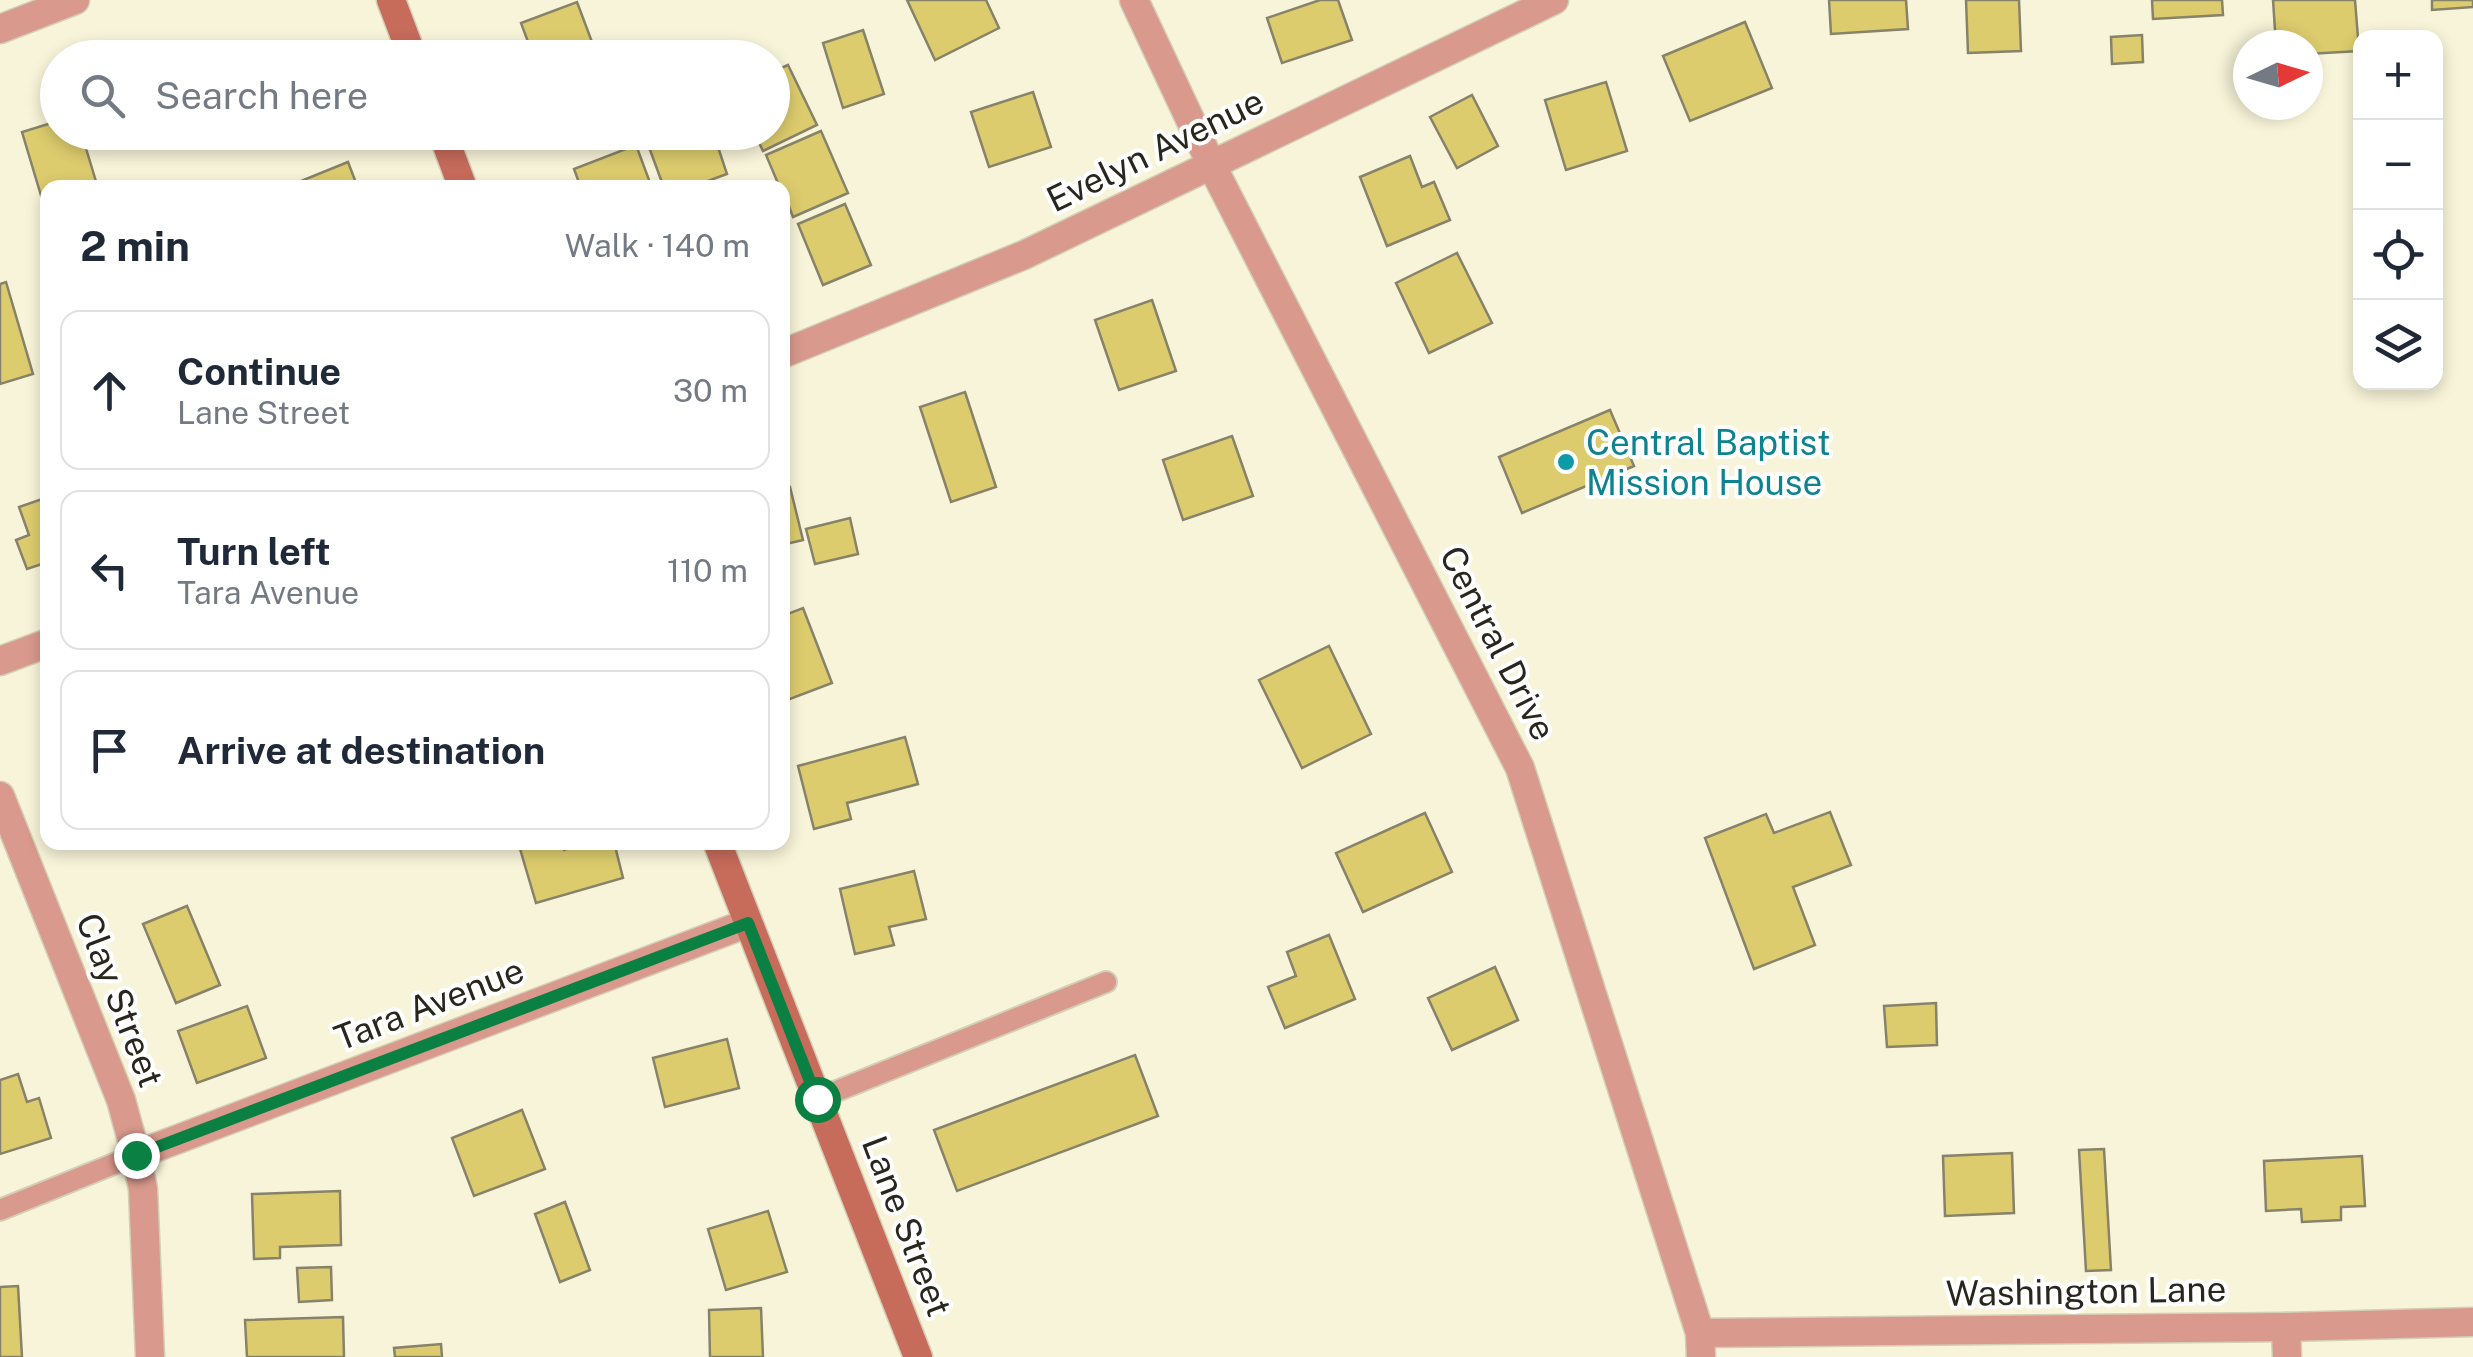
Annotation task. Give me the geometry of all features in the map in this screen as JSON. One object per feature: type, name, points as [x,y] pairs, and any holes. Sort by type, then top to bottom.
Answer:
[{"type":"main road","points":[[391,0],[406,40]]},
{"type":"main road","points":[[449,150],[460,180]]},
{"type":"main road","name":"Lane Street","points":[[720,850],[918,1357]]},
{"type":"street","points":[[0,30],[75,0]]},
{"type":"street","name":"Central Drive","points":[[1134,0],[1212,164],[1520,768],[1700,1345]]},
{"type":"street","name":"Evelyn Avenue","points":[[790,351],[1024,254],[1554,0]]},
{"type":"street","points":[[0,661],[40,646]]},
{"type":"street","name":"Clay Street","points":[[0,796],[121,1100],[136,1155],[143,1189],[150,1357]]},
{"type":"street","name":"Tara Avenue","points":[[136,1155],[748,923]]},
{"type":"street","name":"Washington Lane","points":[[1700,1345],[2473,1322]]},
{"type":"street","points":[[2286,1327],[2287,1357]]},
{"type":"lane","points":[[817,1099],[1106,982]]},
{"type":"lane","points":[[0,1210],[136,1155]]},
{"type":"building","points":[[907,0],[986,0],[999,28],[935,60]]},
{"type":"building","points":[[1320,0],[1338,0],[1352,40],[1282,63],[1267,18]]},
{"type":"building","points":[[1829,0],[1906,0],[1908,29],[1831,34]]},
{"type":"building","points":[[1966,0],[2019,0],[2021,51],[1968,53]]},
{"type":"building","points":[[2152,0],[2222,0],[2223,15],[2153,19]]},
{"type":"building","points":[[2273,0],[2355,0],[2357,30],[2353,30],[2353,51],[2323,53],[2323,30],[2275,30]]},
{"type":"building","points":[[2432,0],[2473,0],[2473,7],[2432,10]]},
{"type":"building","points":[[577,2],[591,40],[527,40],[521,23]]},
{"type":"building","points":[[1745,22],[1772,88],[1690,121],[1663,56]]},
{"type":"building","points":[[863,30],[884,94],[843,108],[823,43]]},
{"type":"building","points":[[2142,35],[2143,62],[2112,64],[2111,37]]},
{"type":"building","points":[[790,69],[817,125],[790,138]]},
{"type":"building","points":[[1606,82],[1627,151],[1566,170],[1545,100]]},
{"type":"building","points":[[1033,92],[1051,147],[989,167],[971,112]]},
{"type":"building","points":[[1472,95],[1498,146],[1457,168],[1430,117]]},
{"type":"building","points":[[40,126],[40,150],[86,150],[96,180],[40,180],[40,192],[22,132]]},
{"type":"building","points":[[821,131],[848,193],[793,217],[790,180],[777,180],[766,155],[790,150],[790,145]]},
{"type":"building","points":[[623,150],[638,150],[649,180],[578,180],[574,169]]},
{"type":"building","points":[[650,150],[719,150],[727,174],[711,180],[661,180]]},
{"type":"building","points":[[1410,156],[1422,187],[1434,182],[1450,220],[1387,246],[1360,177]]},
{"type":"building","points":[[348,162],[355,180],[303,180]]},
{"type":"building","points":[[845,204],[871,265],[823,285],[798,224]]},
{"type":"building","points":[[1457,253],[1492,323],[1429,353],[1396,283]]},
{"type":"building","points":[[6,282],[33,374],[0,384],[0,284]]},
{"type":"building","points":[[1152,300],[1176,371],[1119,390],[1095,320]]},
{"type":"building","points":[[965,392],[996,487],[951,502],[920,407]]},
{"type":"building","name":"Central Baptist Mission House","points":[[1610,410],[1634,466],[1522,513],[1499,457]]},
{"type":"building","points":[[1232,436],[1253,496],[1183,520],[1163,460]]},
{"type":"building","points":[[790,487],[803,540],[790,543]]},
{"type":"building","points":[[40,500],[40,565],[27,569],[16,540],[29,535],[19,507]]},
{"type":"building","points":[[850,518],[858,554],[815,564],[806,529]]},
{"type":"building","points":[[803,608],[832,683],[790,699],[790,613]]},
{"type":"building","points":[[1329,646],[1371,734],[1302,768],[1259,680]]},
{"type":"building","points":[[905,737],[918,784],[847,803],[851,819],[814,829],[798,766]]},
{"type":"building","points":[[1830,812],[1851,865],[1793,887],[1815,945],[1754,969],[1705,838],[1766,814],[1774,833]]},
{"type":"building","points":[[1425,813],[1452,872],[1363,912],[1336,853]]},
{"type":"building","points":[[520,850],[616,850],[623,878],[536,903]]},
{"type":"building","points":[[914,871],[926,919],[889,927],[894,945],[855,954],[840,889]]},
{"type":"building","points":[[187,906],[220,985],[176,1003],[143,924]]},
{"type":"building","points":[[1329,935],[1355,999],[1285,1028],[1268,987],[1296,976],[1287,952]]},
{"type":"building","points":[[1495,967],[1518,1020],[1452,1050],[1428,998]]},
{"type":"building","points":[[1936,1003],[1937,1045],[1887,1047],[1884,1006]]},
{"type":"building","points":[[247,1006],[266,1058],[197,1083],[178,1031]]},
{"type":"building","points":[[727,1039],[739,1088],[665,1107],[653,1058]]},
{"type":"building","points":[[1135,1055],[1158,1116],[957,1191],[934,1130]]},
{"type":"building","points":[[18,1074],[27,1102],[39,1098],[51,1138],[0,1154],[0,1080]]},
{"type":"building","points":[[522,1110],[545,1169],[474,1196],[452,1138]]},
{"type":"building","points":[[2104,1149],[2111,1270],[2086,1271],[2079,1150]]},
{"type":"building","points":[[2012,1153],[2014,1213],[1945,1216],[1943,1156]]},
{"type":"building","points":[[2362,1156],[2365,1206],[2341,1207],[2341,1220],[2302,1222],[2301,1209],[2266,1211],[2264,1161]]},
{"type":"building","points":[[340,1191],[341,1245],[280,1247],[280,1258],[254,1259],[252,1194]]},
{"type":"building","points":[[565,1202],[590,1270],[560,1282],[535,1214]]},
{"type":"building","points":[[768,1211],[787,1272],[726,1290],[708,1229]]},
{"type":"building","points":[[331,1267],[332,1300],[299,1302],[297,1268]]},
{"type":"building","points":[[18,1286],[22,1357],[0,1357],[0,1287]]},
{"type":"building","points":[[761,1308],[763,1357],[710,1357],[709,1310]]},
{"type":"building","points":[[343,1317],[344,1357],[247,1357],[245,1320]]},
{"type":"building","points":[[441,1344],[442,1357],[395,1357],[394,1348]]},
{"type":"place","name":"Central Baptist Mission House","points":[[1566,462]]},
{"type":"route","points":[[136,1155],[748,923],[817,1099]]}]
